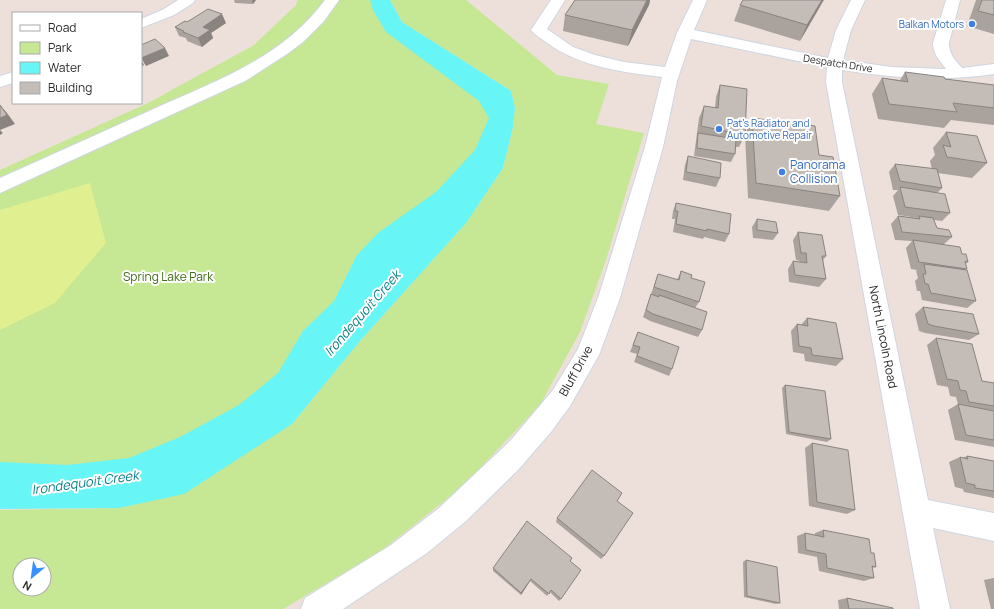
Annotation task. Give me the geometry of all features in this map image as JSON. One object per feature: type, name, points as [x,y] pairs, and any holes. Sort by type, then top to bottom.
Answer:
[{"type":"street","points":[[142,24],[169,12],[188,0]]},
{"type":"street","points":[[0,186],[239,77],[282,51],[298,39],[319,18],[332,0]]},
{"type":"street","points":[[558,0],[539,30],[563,46],[577,54],[614,66],[672,73]]},
{"type":"street","name":"North Lincoln Road","points":[[858,0],[843,29],[836,51],[834,64],[836,90],[935,609]]},
{"type":"street","points":[[953,0],[941,43],[941,49],[958,74]]},
{"type":"street","points":[[685,32],[695,1]]},
{"type":"street","name":"Bluff Drive","points":[[316,609],[398,556],[449,518],[523,447],[550,415],[571,384],[593,341],[604,315],[653,149],[672,73],[685,32]]},
{"type":"street","name":"Despatch Drive","points":[[685,32],[834,64],[894,71],[958,74],[994,69]]},
{"type":"street","points":[[0,82],[12,77]]},
{"type":"street","points":[[916,511],[994,527]]},
{"type":"green space","name":"Spring Lake Park","points":[[298,0],[378,0],[385,17],[501,109],[494,161],[327,353],[155,473],[0,491],[0,170],[148,103],[254,45],[296,5]]},
{"type":"green space","points":[[390,0],[466,0],[557,75],[609,84],[596,124],[644,133],[606,260],[580,332],[540,405],[462,487],[381,551],[283,609],[0,609],[0,510],[119,508],[292,424],[360,341],[466,223],[503,168],[513,127],[515,108],[511,91],[402,22]]},
{"type":"green space","points":[[90,183],[106,243],[55,303],[0,330],[0,210]]},
{"type":"water","name":"Irondequoit Creek","points":[[370,0],[390,0],[402,22],[511,91],[515,108],[513,127],[503,168],[466,223],[360,341],[292,424],[184,494],[119,508],[0,509],[0,462],[67,465],[129,458],[180,437],[239,405],[278,373],[303,331],[334,301],[357,255],[378,233],[436,192],[475,150],[489,118],[479,101],[386,32],[373,10]]},
{"type":"building","points":[[575,0],[647,0],[632,30],[565,15]]},
{"type":"building","points":[[743,0],[822,0],[807,25],[740,5]]},
{"type":"building","points":[[982,0],[994,0],[994,15],[978,11]]},
{"type":"building","points":[[208,9],[222,14],[203,27],[210,30],[198,38],[175,27],[185,21],[187,22]]},
{"type":"building","points":[[155,39],[165,48],[142,58],[142,45]]},
{"type":"building","points":[[905,72],[994,85],[994,108],[953,103],[957,112],[889,104],[882,78],[908,82]]},
{"type":"building","points":[[720,85],[747,89],[745,135],[701,126],[704,106],[718,108]]},
{"type":"building","points":[[0,105],[7,115],[0,118]]},
{"type":"building","points":[[752,118],[815,126],[819,155],[833,157],[840,196],[756,183]]},
{"type":"building","points":[[946,132],[977,136],[987,163],[947,157],[943,145],[951,147]]},
{"type":"building","points":[[698,133],[736,139],[735,154],[697,148]]},
{"type":"building","points":[[688,156],[721,163],[720,178],[686,172]]},
{"type":"building","points":[[895,164],[937,169],[942,188],[900,181]]},
{"type":"building","points":[[900,187],[945,194],[950,213],[905,207]]},
{"type":"building","points":[[676,203],[731,214],[729,234],[676,224],[678,211],[675,211]]},
{"type":"building","points":[[898,216],[920,219],[919,216],[933,218],[937,228],[949,230],[952,237],[902,232]]},
{"type":"building","points":[[757,219],[776,222],[778,233],[757,230]]},
{"type":"building","points":[[798,232],[822,235],[826,256],[822,256],[826,279],[795,275],[793,261],[807,263],[806,253],[801,253]]},
{"type":"building","points":[[913,240],[960,247],[962,254],[966,254],[968,262],[965,261],[967,269],[919,262]]},
{"type":"building","points":[[924,264],[967,270],[976,301],[931,293],[928,284],[925,284],[923,274],[926,274]]},
{"type":"building","points":[[681,271],[692,275],[691,278],[705,282],[699,302],[654,287],[658,274],[679,280]]},
{"type":"building","points":[[651,294],[659,297],[659,295],[707,312],[702,330],[653,314],[646,310]]},
{"type":"building","points":[[923,307],[973,314],[979,334],[928,324]]},
{"type":"building","points":[[807,318],[836,323],[843,359],[812,355],[811,348],[799,346],[797,324],[808,326]]},
{"type":"building","points":[[638,332],[679,347],[672,369],[637,356],[640,347],[633,345]]},
{"type":"building","points":[[936,338],[972,344],[982,381],[994,383],[994,406],[969,402],[966,391],[960,390],[958,381],[947,379]]},
{"type":"building","points":[[785,385],[825,391],[831,439],[789,432]]},
{"type":"building","points":[[958,404],[994,411],[994,440],[966,435]]},
{"type":"building","points":[[812,443],[848,450],[855,510],[817,502]]},
{"type":"building","points":[[967,456],[994,461],[994,491],[975,488],[975,485],[966,483],[960,457],[968,459]]},
{"type":"building","points":[[592,470],[622,493],[617,501],[633,513],[604,556],[557,518]]},
{"type":"building","points":[[527,521],[572,558],[570,561],[581,570],[561,599],[551,590],[549,594],[531,579],[521,593],[493,568]]},
{"type":"building","points":[[823,530],[869,539],[871,553],[874,553],[876,567],[872,566],[874,578],[827,568],[826,554],[806,550],[805,533],[824,537]]},
{"type":"building","points":[[746,560],[777,567],[780,603],[747,596]]},
{"type":"building","points":[[847,598],[893,608],[893,609],[849,609]]},
{"type":"place","name":"Balkan Motors","points":[[972,24]]},
{"type":"place","name":"Pat's Radiator and Automotive Repair","points":[[719,129]]},
{"type":"place","name":"Panorama Collision","points":[[782,172]]}]
